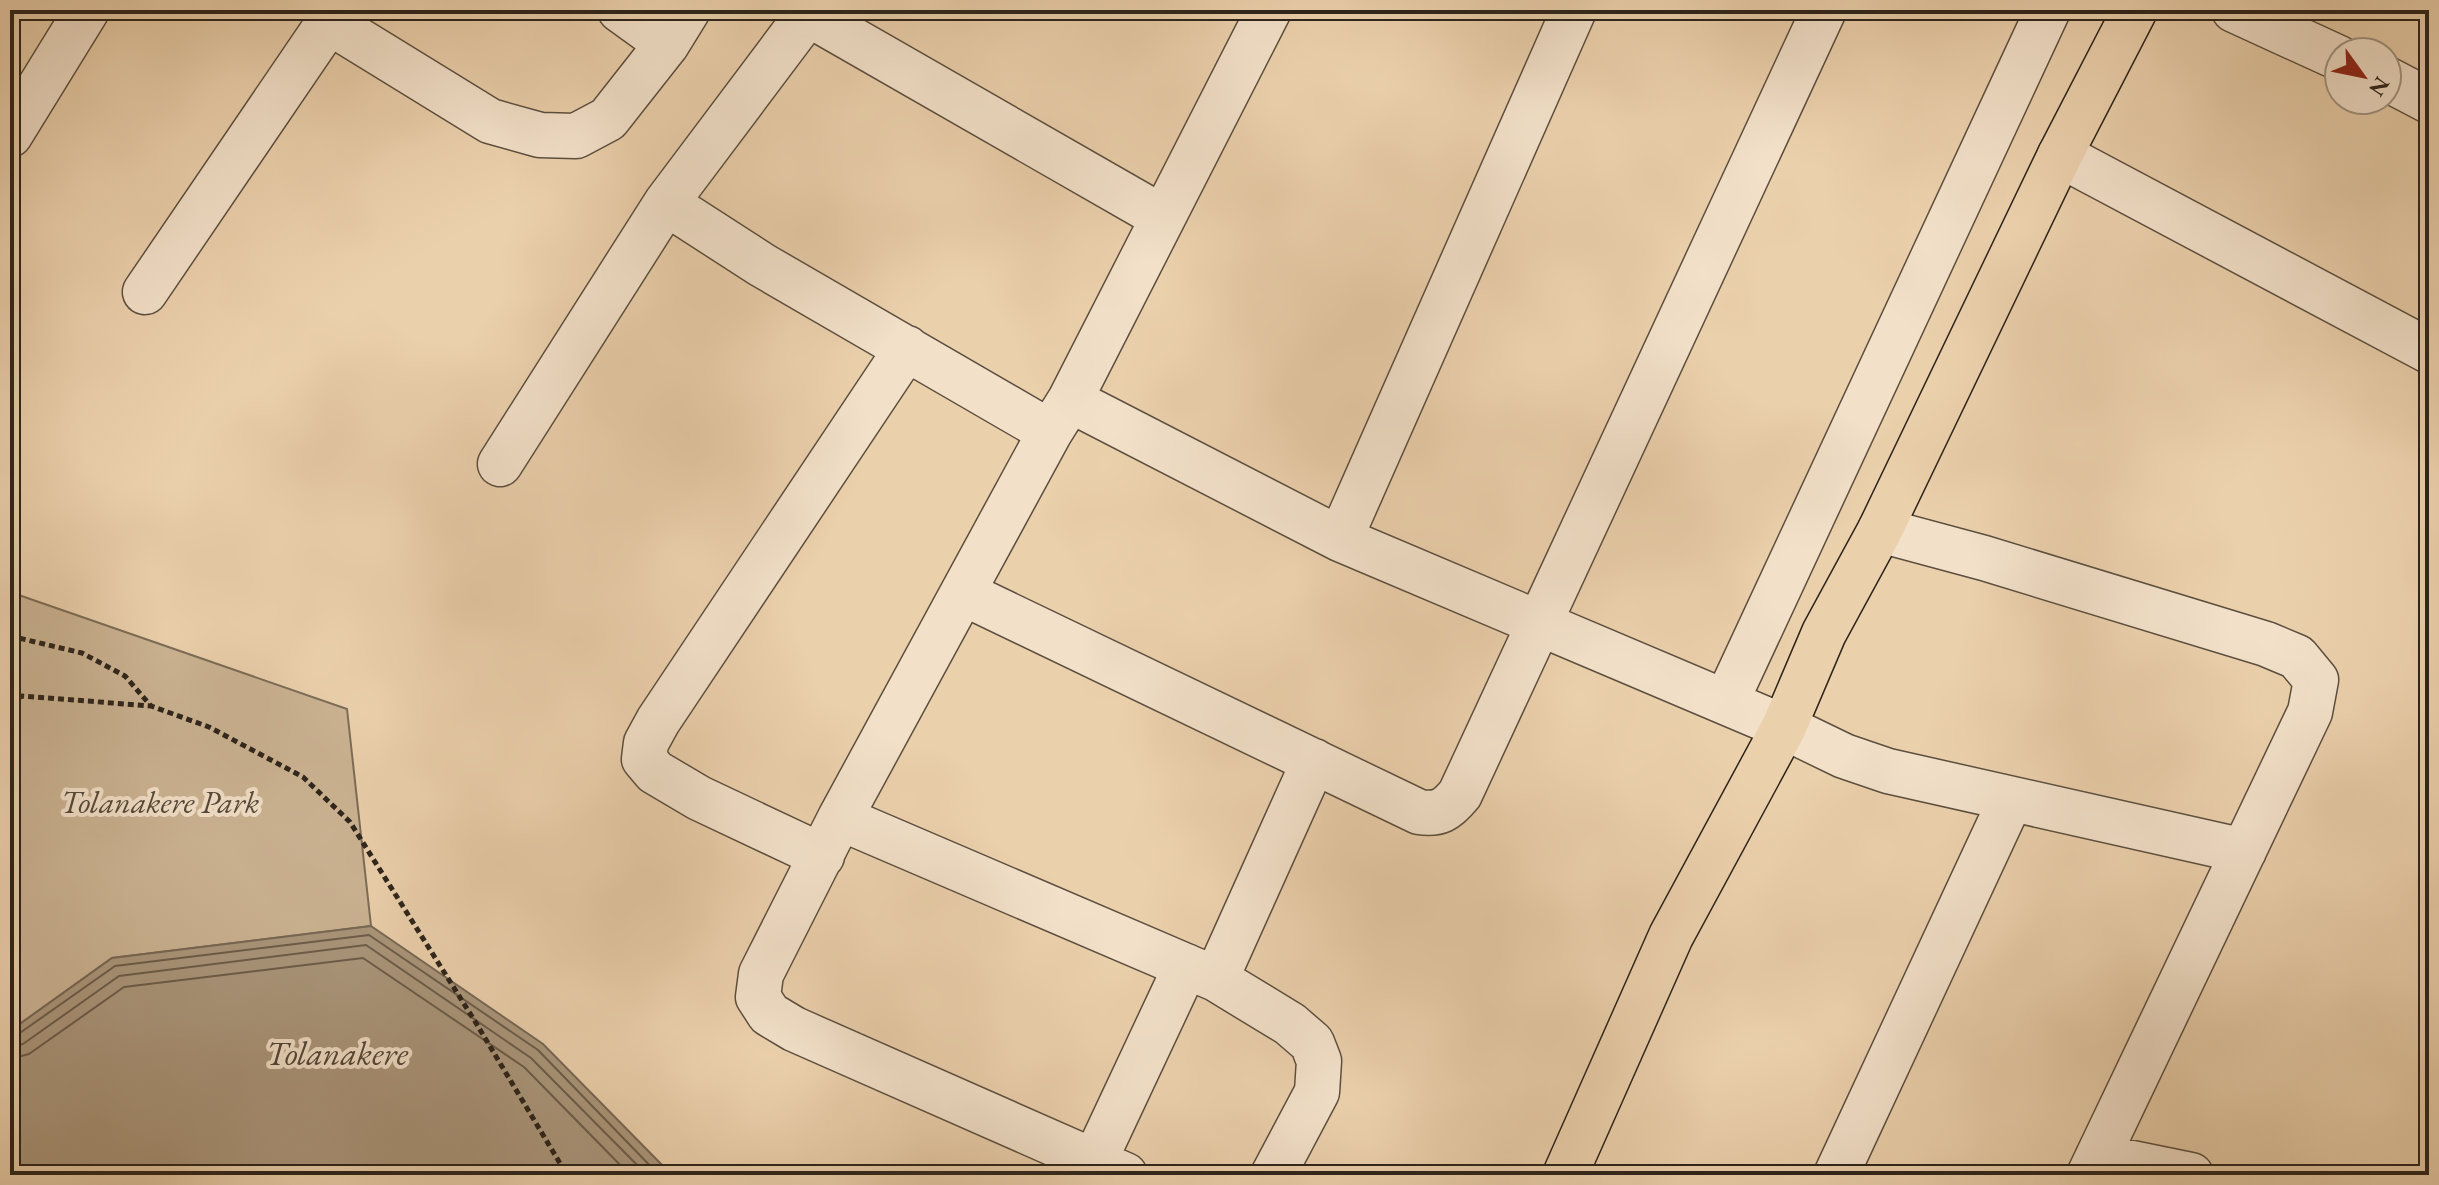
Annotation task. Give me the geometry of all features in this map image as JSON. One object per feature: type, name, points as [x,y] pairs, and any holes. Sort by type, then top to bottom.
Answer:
[{"type":"main road","points":[[1565,1175],[1671,936],[1784,727],[1824,633],[1880,530],[2060,155],[2135,10]]},
{"type":"street","points":[[10,135],[87,10]]},
{"type":"street","points":[[145,292],[333,16],[490,121],[540,135],[576,136],[608,119],[678,27],[620,10]]},
{"type":"street","points":[[1269,10],[1060,416],[831,837],[761,974],[758,997],[769,1014],[794,1029],[1110,1168],[1201,972],[1314,761]]},
{"type":"street","points":[[1340,539],[1574,10]]},
{"type":"street","points":[[963,593],[1419,812],[1437,814],[1450,806],[1460,794],[1824,10]]},
{"type":"street","points":[[1726,702],[2048,10]]},
{"type":"street","points":[[2234,10],[2323,51]]},
{"type":"street","points":[[500,464],[666,203],[809,12],[1162,217]]},
{"type":"street","points":[[2403,87],[2429,101]]},
{"type":"street","points":[[2060,155],[2429,351]]},
{"type":"street","points":[[666,203],[762,265],[907,348],[1340,539],[1784,727],[1844,756],[1888,771],[2244,851]]},
{"type":"street","points":[[907,348],[658,721],[646,743],[644,759],[655,772],[699,798],[831,837],[1201,972],[1290,1024],[1312,1043],[1319,1061],[1317,1092],[1273,1175]]},
{"type":"street","points":[[1880,530],[2029,571],[2266,644],[2297,657],[2316,680],[2310,712],[2094,1166],[2191,1175]]},
{"type":"street","points":[[1836,1175],[2011,799]]},
{"type":"path","points":[[10,636],[82,653],[125,676],[151,706]]},
{"type":"path","points":[[10,703],[22,696],[151,706],[209,727],[303,777],[350,822],[567,1175]]},
{"type":"green space","name":"Tolanakere Park","points":[[10,592],[347,709],[371,926],[112,958],[10,1031]]},
{"type":"water","name":"Tolanakere","points":[[371,926],[543,1044],[669,1175],[10,1175],[10,1031],[112,958]]}]
